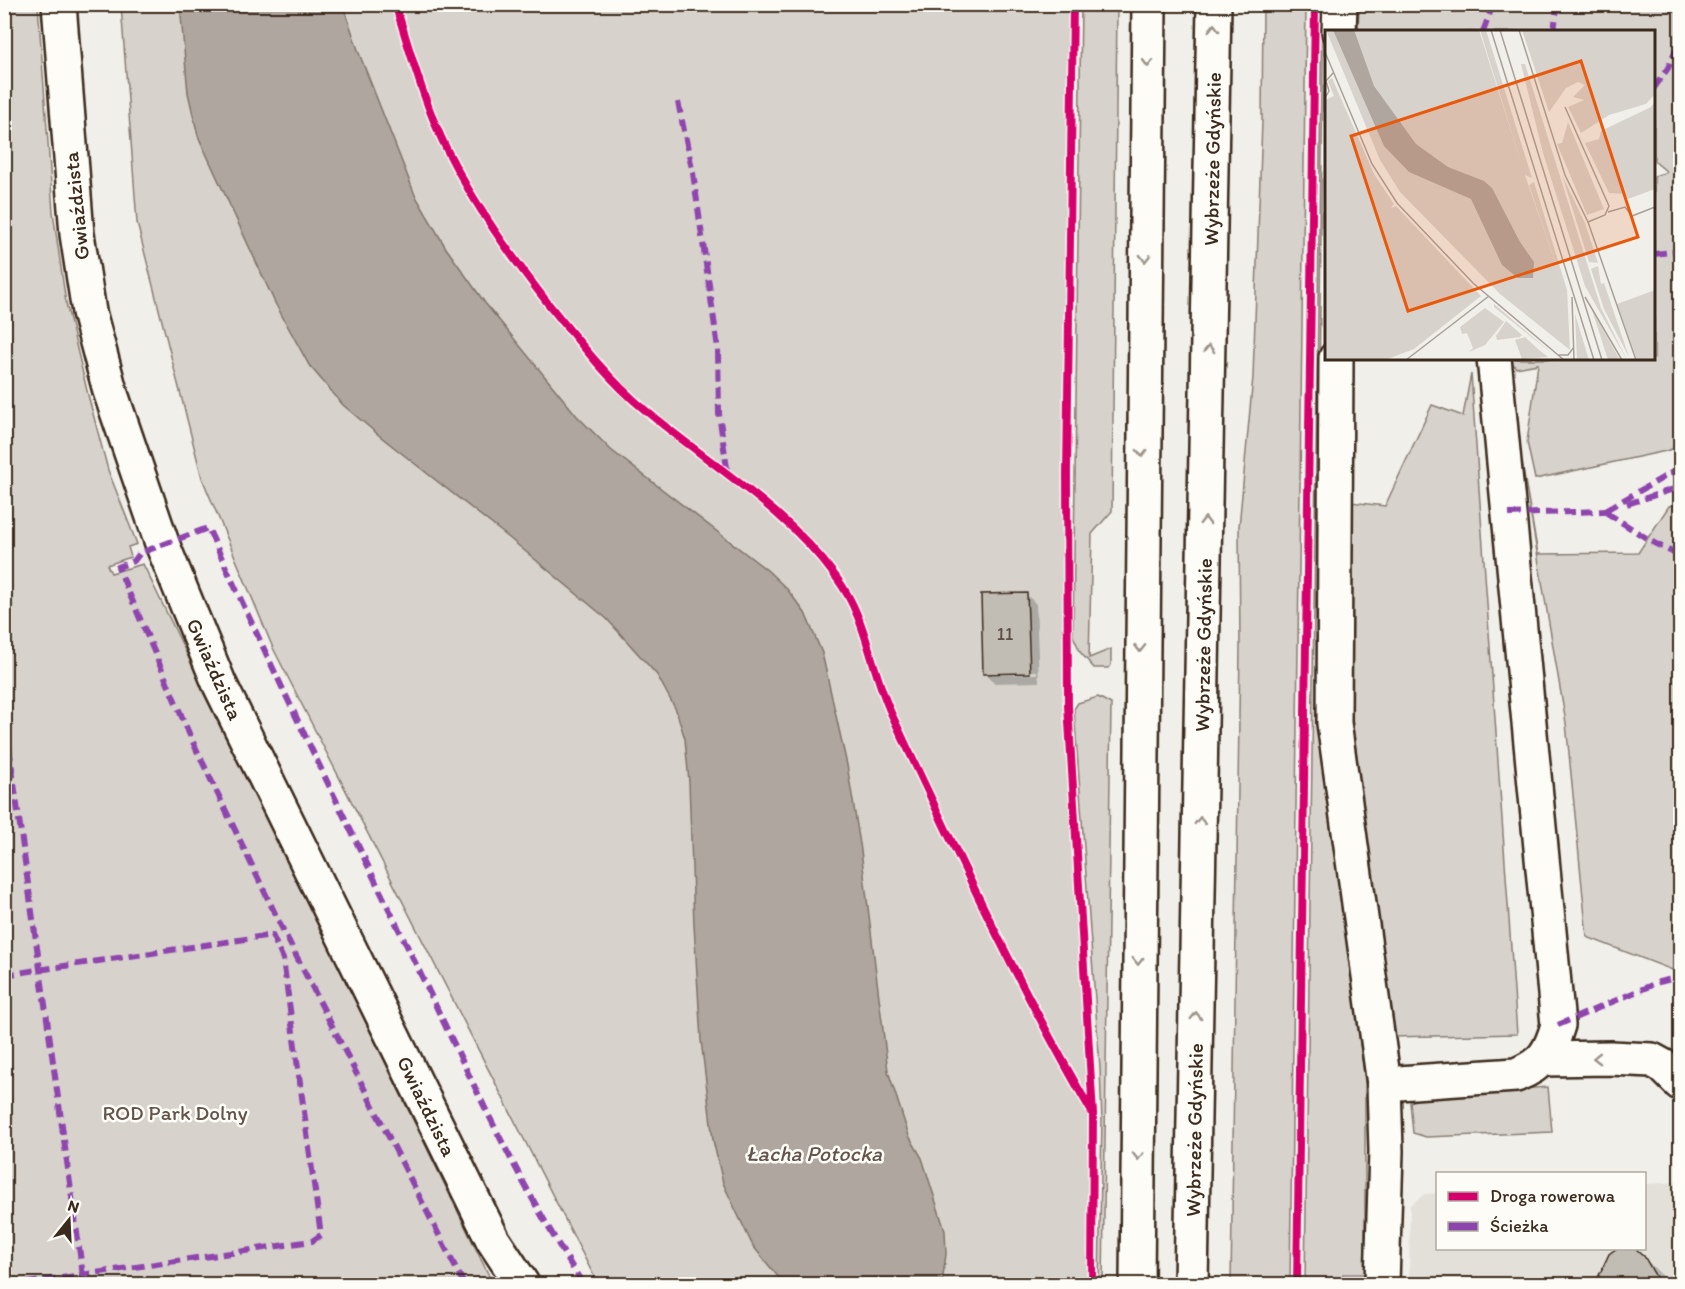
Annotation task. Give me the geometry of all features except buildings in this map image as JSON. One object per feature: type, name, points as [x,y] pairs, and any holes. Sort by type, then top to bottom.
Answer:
[{"type":"main road","name":"Gwiaździsta","points":[[59,4],[77,234],[89,312],[110,391],[163,546],[229,703],[493,1240],[522,1284]]},
{"type":"main road","points":[[1137,1284],[1138,891],[1149,4]]},
{"type":"main road","name":"Wybrzeże Gdyńskie","points":[[1191,1284],[1214,4]]},
{"type":"main road","points":[[1339,30],[1340,4]]},
{"type":"main road","points":[[1336,360],[1334,723],[1384,1084],[1386,1151],[1383,1284]]},
{"type":"main road","points":[[1384,1084],[1516,1075],[1533,1068],[1543,1059],[1552,1044],[1557,1025],[1494,360]]},
{"type":"main road","points":[[1543,1059],[1652,1060],[1664,1066],[1680,1083]]},
{"type":"shaded area","points":[[1680,1182],[1680,1284],[1409,1284],[1410,1205],[1425,1194],[1436,1193],[1436,1250],[1646,1250],[1646,1184]]},
{"type":"green space","points":[[1324,4],[1316,605],[1318,718],[1365,1082],[1365,1274],[1343,1274],[1342,1284],[1305,1284],[1322,5]]},
{"type":"green space","name":"ROD Park Dolny","points":[[4,5],[38,5],[53,212],[66,303],[108,470],[137,544],[128,547],[131,557],[107,565],[111,573],[143,564],[493,1284],[5,1284]]},
{"type":"green space","points":[[121,5],[1073,5],[1067,474],[1068,706],[1093,1114],[1092,1284],[598,1284],[273,648],[202,478],[137,223]]},
{"type":"green space","points":[[1081,5],[1117,5],[1112,511],[1092,534],[1089,658],[1111,649],[1109,668],[1094,668],[1081,653],[1073,636]]},
{"type":"green space","points":[[1263,5],[1306,5],[1290,1284],[1231,1284],[1240,647],[1239,527],[1253,377],[1262,121]]},
{"type":"green space","points":[[1359,5],[1680,5],[1680,446],[1535,479],[1527,442],[1538,364],[1516,368],[1511,360],[1655,360],[1655,176],[1667,172],[1655,162],[1655,30],[1358,30]]},
{"type":"green space","points":[[1471,374],[1517,1034],[1392,1037],[1352,718],[1351,502],[1385,506],[1432,405],[1463,416]]},
{"type":"green space","points":[[1521,458],[1538,554],[1638,553],[1669,506],[1680,504],[1680,973],[1587,937],[1566,723]]},
{"type":"green space","points":[[1098,697],[1111,704],[1103,1284],[1099,1284],[1102,1121],[1100,1068],[1074,709],[1078,703]]},
{"type":"green space","points":[[1548,1087],[1552,1132],[1426,1137],[1413,1133],[1410,1102],[1428,1096]]},
{"type":"water","name":"Łacha Potocka","points":[[180,5],[343,5],[359,53],[415,195],[446,248],[485,303],[577,416],[611,450],[767,570],[787,589],[805,613],[822,653],[847,765],[861,850],[888,1071],[909,1136],[922,1158],[945,1231],[946,1254],[942,1284],[784,1284],[753,1246],[723,1183],[713,1140],[701,1040],[689,782],[685,739],[676,710],[657,675],[607,619],[343,405],[309,365],[275,303],[198,136],[188,93]]},
{"type":"marked path","points":[[1484,30],[1493,4]]},
{"type":"marked path","points":[[1554,30],[1560,4]]},
{"type":"marked path","points":[[1655,87],[1668,68],[1680,41]]},
{"type":"marked path","points":[[678,102],[693,173],[718,348],[719,414],[728,475]]},
{"type":"marked path","points":[[1655,254],[1680,251]]},
{"type":"marked path","points":[[1680,468],[1604,511],[1654,543],[1680,556]]},
{"type":"marked path","points":[[1627,504],[1680,487]]},
{"type":"marked path","points":[[1509,514],[1610,509]]},
{"type":"marked path","points":[[464,1284],[281,926],[191,738],[118,567],[134,561],[140,553],[208,528],[308,742],[492,1122],[535,1204],[583,1284]]},
{"type":"marked path","points":[[4,712],[83,1276]]},
{"type":"marked path","points":[[4,975],[272,935],[283,959],[321,1235],[312,1241],[20,1284]]},
{"type":"marked path","points":[[1558,1025],[1659,982],[1680,977]]},
{"type":"cycle path","points":[[395,4],[425,97],[447,150],[482,211],[536,287],[583,347],[619,386],[645,410],[746,488],[794,529],[836,577],[855,609],[884,696],[939,815],[1038,1016],[1093,1114]]},
{"type":"cycle path","points":[[1073,4],[1067,474],[1068,706],[1093,1114],[1092,1284]]},
{"type":"cycle path","points":[[1297,1284],[1315,4]]}]
